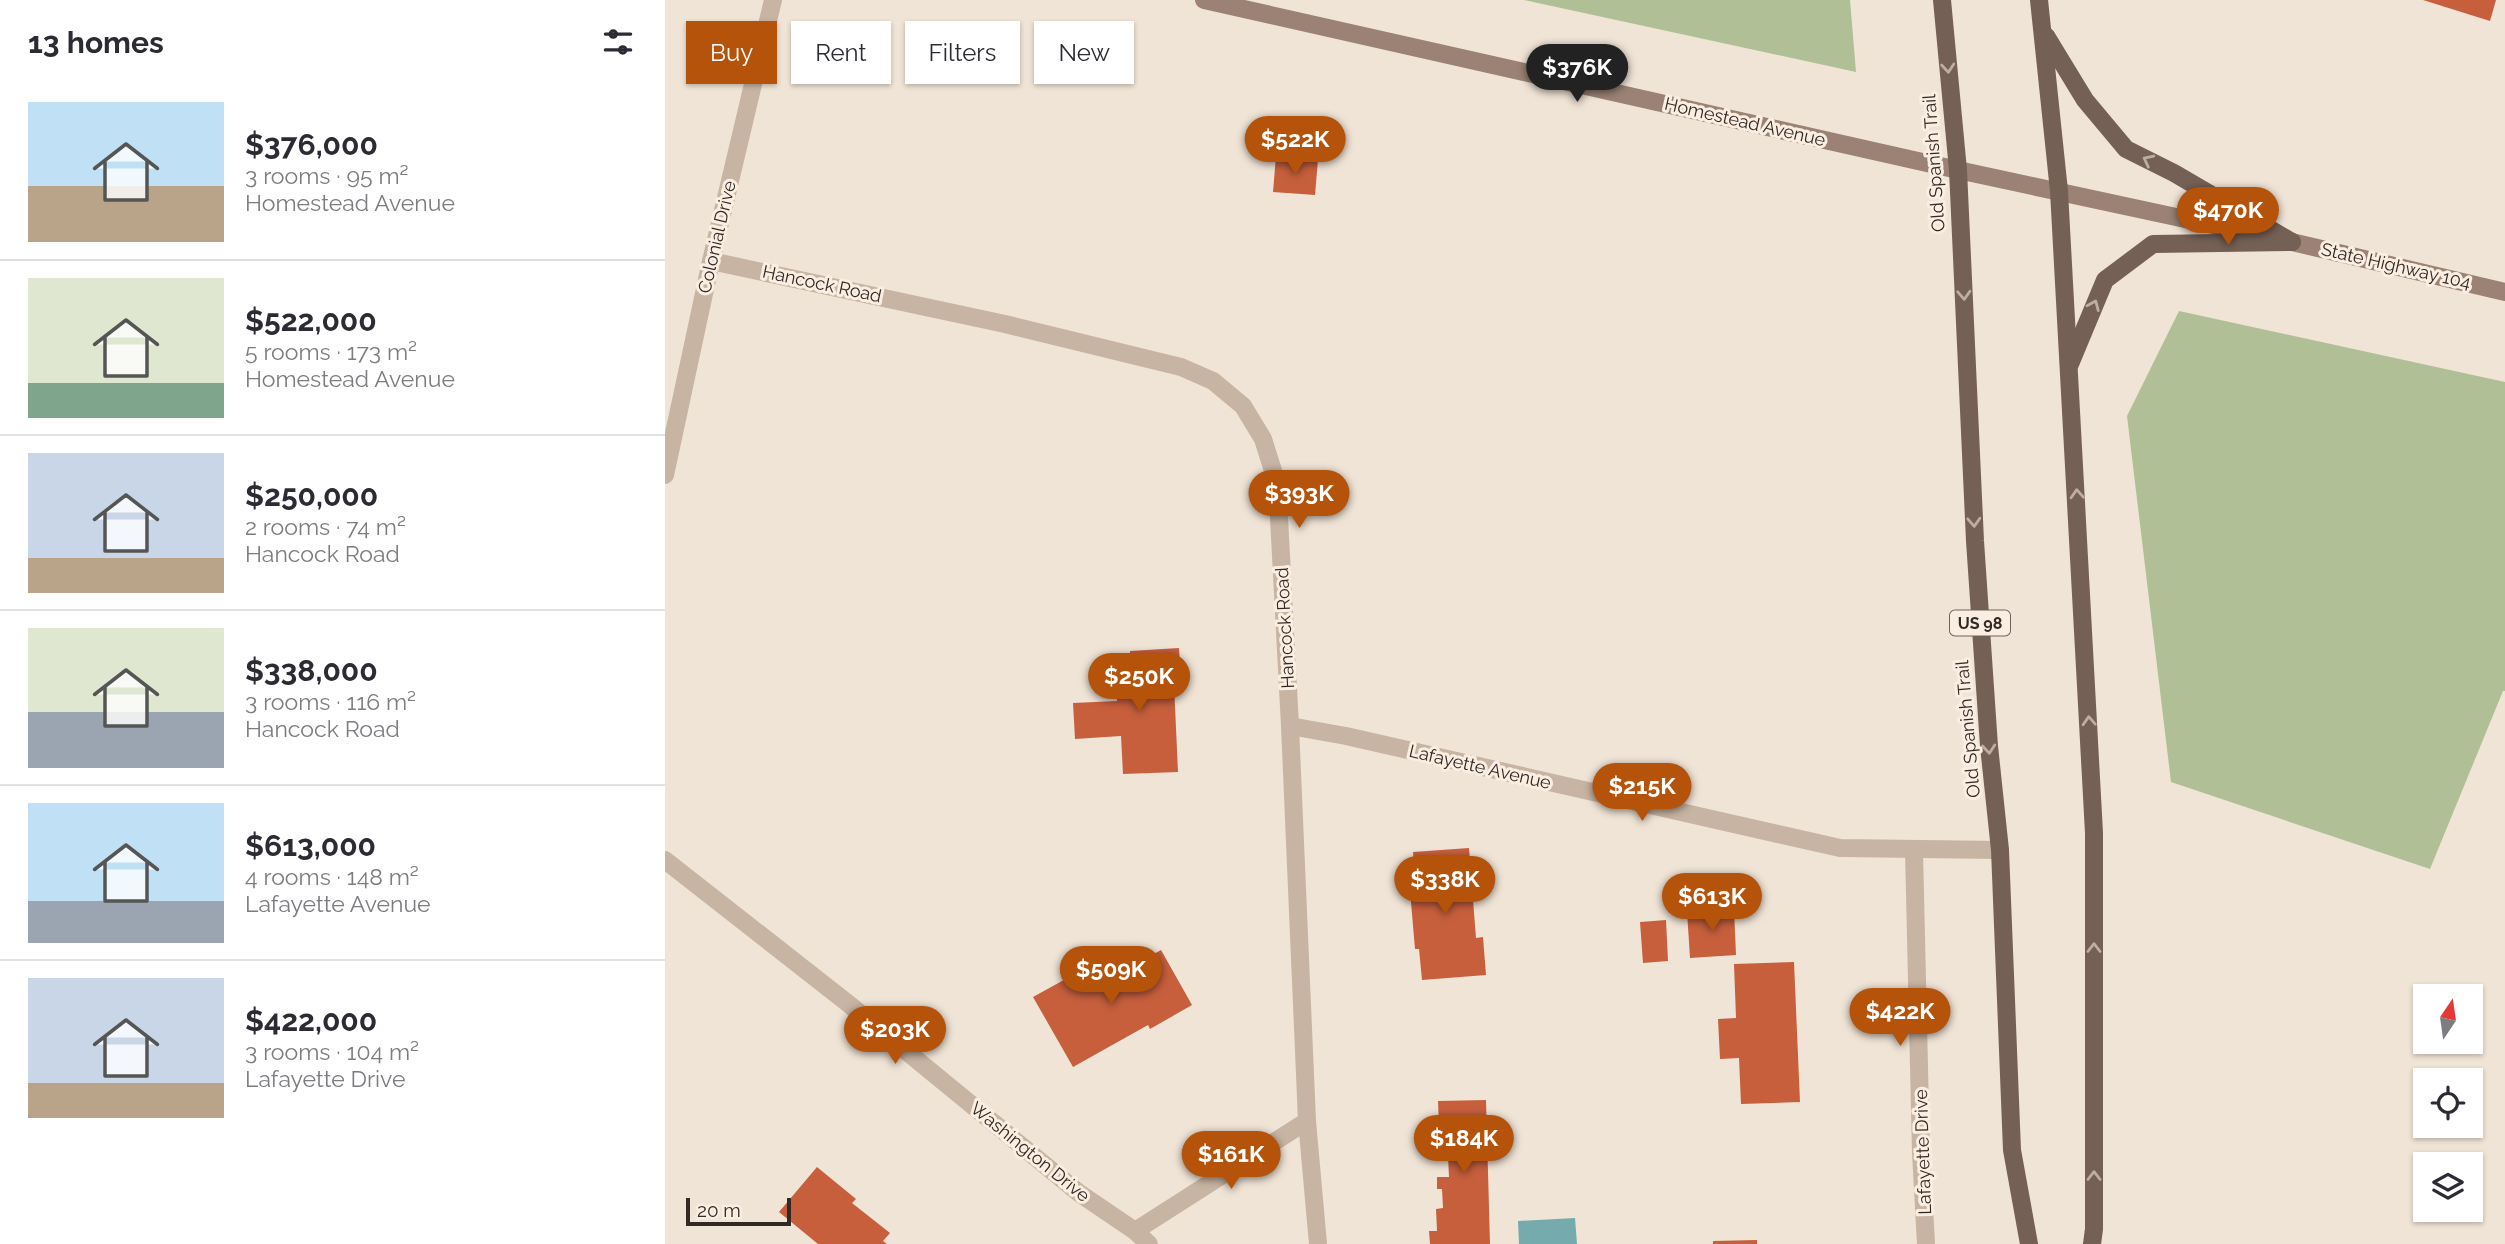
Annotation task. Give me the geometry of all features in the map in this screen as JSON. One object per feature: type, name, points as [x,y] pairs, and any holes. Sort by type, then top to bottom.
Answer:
[{"type":"main road","name":"Old Spanish Trail","points":[[1942,0],[1958,170],[1975,541],[1989,746],[2000,850],[2012,1150],[2029,1244]]},
{"type":"main road","points":[[2039,0],[2059,191],[2094,833],[2092,1244]]},
{"type":"main road","points":[[2043,31],[2085,100],[2126,149],[2174,173],[2292,242]]},
{"type":"main road","points":[[2068,368],[2105,280],[2153,244],[2292,242]]},
{"type":"street","name":"Colonial Drive","points":[[665,475],[711,261],[773,0]]},
{"type":"street","name":"Homestead Avenue","points":[[1204,0],[1958,170]]},
{"type":"street","name":"State Highway 104","points":[[1958,170],[2292,242],[2505,292]]},
{"type":"street","name":"Hancock Road","points":[[711,261],[1005,324],[1181,367],[1213,381],[1243,406],[1263,439],[1275,477],[1290,726],[1307,1121],[1318,1244]]},
{"type":"street","name":"Lafayette Avenue","points":[[1290,726],[1359,739],[1840,848],[2000,850]]},
{"type":"street","name":"Lafayette Drive","points":[[1915,850],[1921,1153],[1926,1244]]},
{"type":"street","name":"Washington Drive","points":[[665,860],[850,1004],[1079,1193],[1135,1231],[1149,1244]]},
{"type":"street","points":[[1135,1231],[1307,1121]]},
{"type":"green space","points":[[1524,0],[1850,0],[1856,72]]},
{"type":"green space","points":[[2179,311],[2505,382],[2505,691],[2430,869],[2171,782],[2127,416]]},
{"type":"water","points":[[1575,1218],[1577,1244],[1519,1244],[1518,1221]]},
{"type":"building","points":[[2423,0],[2496,0],[2490,21]]},
{"type":"building","points":[[1276,156],[1318,159],[1315,195],[1273,192]]},
{"type":"building","points":[[1179,648],[1181,684],[1174,684],[1178,772],[1123,774],[1121,736],[1075,739],[1073,703],[1117,701],[1115,672],[1131,671],[1130,651]]},
{"type":"building","points":[[1469,848],[1476,938],[1483,937],[1486,975],[1422,980],[1419,949],[1415,949],[1409,879],[1415,879],[1413,852]]},
{"type":"building","points":[[1734,909],[1736,955],[1690,958],[1687,911]]},
{"type":"building","points":[[1666,920],[1668,961],[1643,963],[1640,922]]},
{"type":"building","points":[[1161,950],[1192,1005],[1150,1029],[1148,1025],[1073,1067],[1033,997],[1091,965],[1102,983]]},
{"type":"building","points":[[1794,962],[1800,1102],[1741,1104],[1739,1058],[1720,1059],[1718,1019],[1736,1018],[1734,964]]},
{"type":"building","points":[[1486,1100],[1490,1244],[1430,1244],[1429,1231],[1437,1231],[1436,1209],[1443,1208],[1442,1189],[1437,1189],[1437,1177],[1449,1177],[1448,1156],[1440,1156],[1438,1101]]},
{"type":"building","points":[[817,1167],[856,1199],[852,1203],[890,1233],[883,1241],[887,1244],[818,1244],[779,1212]]},
{"type":"building","points":[[1757,1240],[1757,1244],[1713,1244],[1713,1241]]}]
